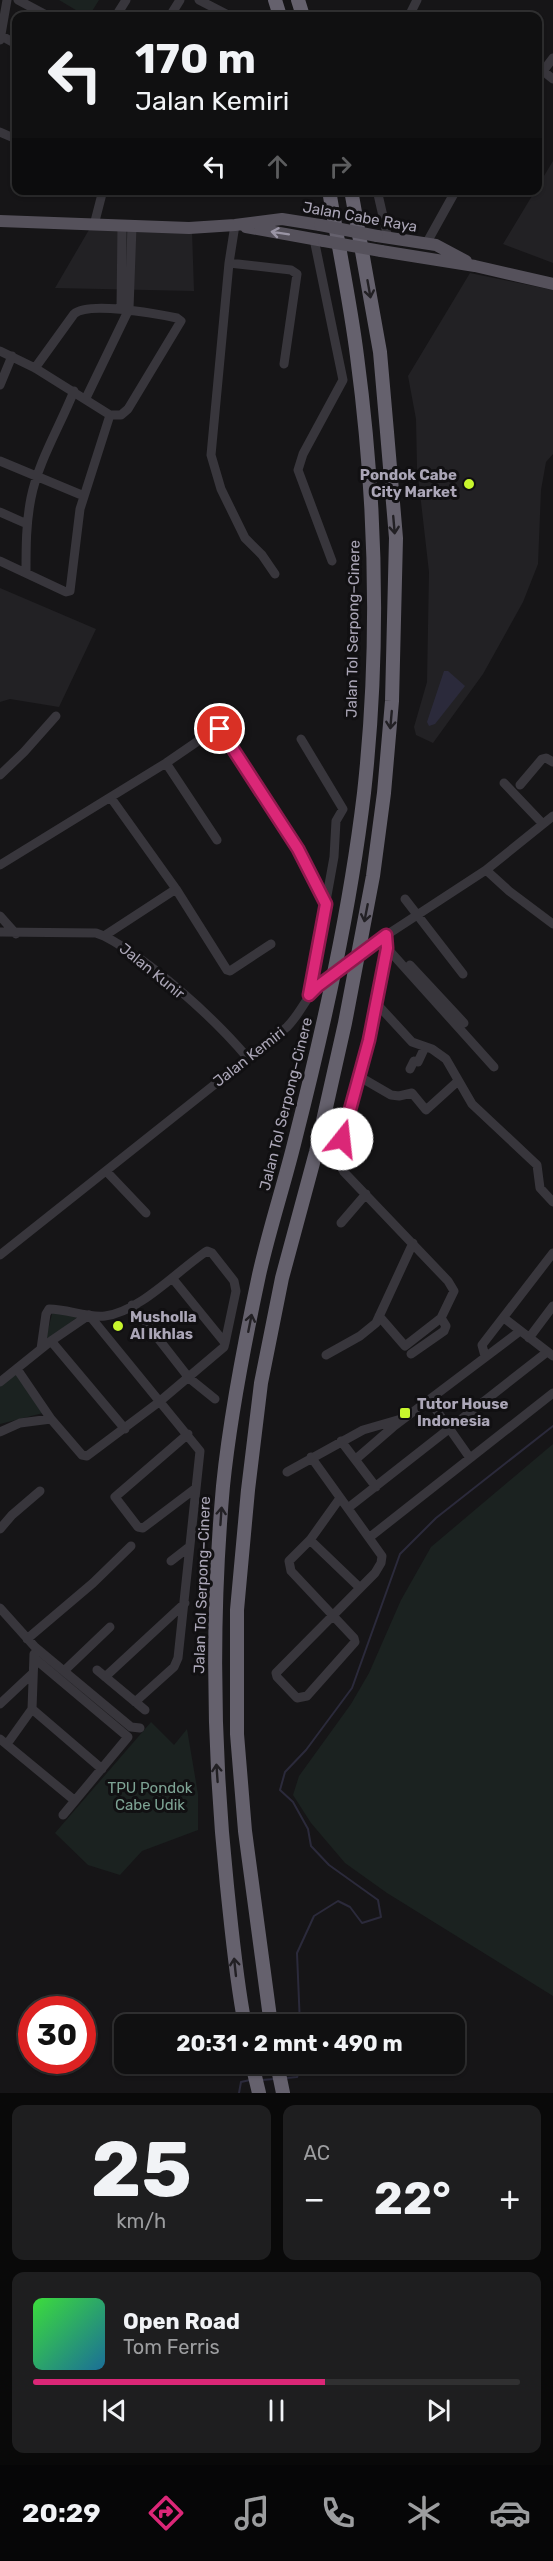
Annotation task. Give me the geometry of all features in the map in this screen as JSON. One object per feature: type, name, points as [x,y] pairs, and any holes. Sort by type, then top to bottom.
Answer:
[{"type":"highway","name":"Jalan Tol Serpong–Cinere","points":[[243,2014],[237,1984],[214,1734],[215,1604],[224,1483],[238,1380],[260,1270],[294,1146],[330,994],[354,867],[364,790],[371,696],[371,538],[365,435],[357,353],[330,195]]},
{"type":"highway","points":[[269,2014],[244,1831],[237,1734],[237,1610],[246,1512],[261,1383],[282,1278],[316,1152],[340,1045],[373,876],[384,792],[392,701],[396,538],[380,352],[352,195]]},
{"type":"highway","points":[[254,2074],[259,2093]]},
{"type":"highway","points":[[279,2074],[283,2093]]},
{"type":"main road","name":"Jalan Cabe Raya","points":[[0,221],[189,228],[282,219],[436,245],[475,266]]},
{"type":"main road","name":"Jalan Cabe Raya","points":[[236,225],[475,266],[553,284]]},
{"type":"street","points":[[1,37],[7,0]]},
{"type":"street","points":[[18,0],[40,12]]},
{"type":"street","points":[[200,0],[220,12]]},
{"type":"street","points":[[542,72],[553,58]]},
{"type":"street","points":[[94,225],[102,195]]},
{"type":"street","points":[[378,195],[382,237]]},
{"type":"street","points":[[426,244],[453,195]]},
{"type":"street","points":[[86,398],[125,309],[127,225]]},
{"type":"street","points":[[236,225],[229,263],[212,455],[221,489],[245,538],[262,555],[275,574]]},
{"type":"street","points":[[319,240],[343,380],[303,454],[298,470],[332,561]]},
{"type":"street","points":[[229,263],[291,270],[297,274],[284,364]]},
{"type":"street","points":[[0,351],[86,398],[110,415],[121,414],[128,409],[182,321],[177,318],[125,309],[77,311],[34,368]]},
{"type":"street","points":[[0,385],[12,356]]},
{"type":"street","points":[[26,572],[27,524],[37,477],[74,392]]},
{"type":"street","points":[[0,561],[66,592],[70,591],[84,496],[110,415]]},
{"type":"street","points":[[0,461],[84,496]]},
{"type":"street","points":[[0,512],[27,524]]},
{"type":"street","points":[[0,775],[56,716]]},
{"type":"street","points":[[0,865],[111,798],[215,729],[220,729],[298,849],[326,904]]},
{"type":"street","points":[[301,739],[343,809],[336,821],[334,857],[309,995]]},
{"type":"street","points":[[520,784],[542,759],[546,758],[553,762]]},
{"type":"street","points":[[166,763],[217,840]]},
{"type":"street","points":[[504,783],[543,824]]},
{"type":"street","points":[[111,798],[176,889],[228,971],[271,944]]},
{"type":"street","name":"Jalan Kemiri","points":[[0,1255],[297,1017],[309,995],[318,986],[385,940],[416,914],[444,899],[486,870],[553,816]]},
{"type":"street","points":[[486,870],[509,891],[553,924]]},
{"type":"street","points":[[104,936],[176,889]]},
{"type":"street","points":[[405,899],[464,974]]},
{"type":"street","points":[[0,916],[16,933]]},
{"type":"street","name":"Jalan Kunir","points":[[0,932],[96,933],[104,936],[151,968],[218,1025],[248,1057]]},
{"type":"street","points":[[379,1316],[405,1346],[441,1318],[454,1291],[448,1281],[344,1172],[336,1160],[360,1077],[376,1003],[385,940]]},
{"type":"street","points":[[385,940],[464,1023]]},
{"type":"street","points":[[385,940],[494,1066]]},
{"type":"street","points":[[376,1003],[412,1042],[432,1049],[446,1059],[476,1109],[537,1165],[540,1188],[553,1202]]},
{"type":"street","points":[[410,1069],[414,1060],[418,1062],[425,1047]]},
{"type":"street","points":[[360,1077],[391,1095],[399,1096],[410,1092],[426,1110],[458,1081]]},
{"type":"street","points":[[106,1172],[146,1213]]},
{"type":"street","points":[[341,1223],[366,1194]]},
{"type":"street","points":[[326,1355],[370,1330],[379,1316],[413,1243]]},
{"type":"street","points":[[17,1369],[51,1419],[82,1455],[87,1456],[159,1402],[224,1347],[236,1291],[234,1281],[212,1253],[207,1251],[173,1279],[132,1305],[112,1314],[89,1316],[49,1309],[46,1314],[41,1348]]},
{"type":"street","points":[[485,1356],[482,1346],[552,1256]]},
{"type":"street","points":[[173,1279],[225,1343]]},
{"type":"street","points":[[132,1305],[189,1378],[215,1399]]},
{"type":"street","points":[[529,1338],[553,1306]]},
{"type":"street","points":[[0,1382],[41,1348],[89,1316]]},
{"type":"street","points":[[89,1316],[200,1451],[178,1658],[174,1667],[135,1702]]},
{"type":"street","points":[[411,1354],[444,1331],[446,1326],[441,1318]]},
{"type":"street","points":[[348,1508],[550,1354],[504,1318]]},
{"type":"street","points":[[356,1459],[519,1331]]},
{"type":"street","points":[[51,1341],[125,1429]]},
{"type":"street","points":[[370,1537],[553,1393]]},
{"type":"street","points":[[430,1401],[471,1458]]},
{"type":"street","points":[[287,1472],[363,1430],[406,1418]]},
{"type":"street","points":[[0,1432],[20,1423],[51,1419]]},
{"type":"street","points":[[188,1434],[115,1497],[138,1527],[143,1528],[196,1488]]},
{"type":"street","points":[[341,1441],[376,1487]]},
{"type":"street","points":[[311,1457],[382,1556],[375,1574],[359,1587],[334,1615],[276,1673],[277,1677],[297,1698],[307,1696],[354,1645],[354,1638],[334,1615],[289,1566],[289,1562],[310,1540],[340,1498]]},
{"type":"street","points":[[0,1529],[12,1515],[40,1491]]},
{"type":"street","points":[[310,1540],[359,1587]]},
{"type":"street","points":[[27,1639],[93,1583],[131,1546]]},
{"type":"street","points":[[171,1561],[189,1547]]},
{"type":"street","points":[[105,1677],[185,1603]]},
{"type":"street","points":[[2,1614],[35,1647],[130,1727],[140,1728]]},
{"type":"street","points":[[64,1671],[110,1627]]},
{"type":"street","points":[[35,1647],[32,1709],[3,1741],[74,1800]]},
{"type":"street","points":[[34,1658],[128,1737],[127,1742],[63,1815]]},
{"type":"street","points":[[97,1671],[145,1710]]},
{"type":"street","points":[[0,1704],[33,1672]]},
{"type":"street","points":[[32,1709],[102,1768]]},
{"type":"shaded area","points":[[553,161],[553,263],[503,244],[533,195],[542,195],[542,179]]},
{"type":"shaded area","points":[[90,228],[192,231],[194,291],[55,288]]},
{"type":"shaded area","name":"Pondok Cabe City Market","points":[[470,273],[553,290],[553,454],[546,462],[541,490],[538,564],[523,602],[483,674],[433,743],[416,735],[414,727],[427,682],[429,572],[417,467],[416,419],[408,376]]},
{"type":"shaded area","points":[[0,588],[96,629],[59,707],[10,699],[0,702]]},
{"type":"shaded area","points":[[444,671],[448,671],[465,686],[435,724],[429,726],[427,722]]},
{"type":"green space","points":[[59,0],[99,0],[92,12],[79,12]]},
{"type":"green space","points":[[53,1310],[80,1315],[45,1342]]},
{"type":"green space","points":[[15,1372],[43,1413],[0,1424],[0,1383]]},
{"type":"green space","points":[[553,1444],[553,1996],[387,1893],[345,1863],[311,1823],[293,1795],[299,1776],[351,1704],[369,1673],[401,1600],[431,1547]]},
{"type":"green space","name":"TPU Pondok Cabe Udik","points":[[151,1722],[174,1745],[187,1729],[198,1794],[198,1830],[142,1851],[120,1875],[88,1865],[55,1833]]},
{"type":"waterway","points":[[300,2014],[297,1953],[314,1916],[338,1901],[350,1907],[362,1923],[381,1917],[378,1900],[329,1865],[311,1846],[308,1829],[293,1802],[280,1790],[285,1772],[306,1750],[352,1688],[400,1554],[436,1518],[553,1426]]},
{"type":"waterway","points":[[286,2078],[297,2077],[298,2074]]},
{"type":"waterway","points":[[262,2080],[274,2079]]},
{"type":"waterway","points":[[239,2093],[241,2082],[250,2080]]},
{"type":"place","name":"Pondok Cabe City Market","points":[[469,484]]},
{"type":"place","name":"Musholla Al Ikhlas","points":[[118,1326]]},
{"type":"place","name":"Tutor House Indonesia","points":[[405,1413]]},
{"type":"route","points":[[220,729],[298,849],[326,904],[309,995],[386,935],[387,948],[369,1040],[342,1139]]}]
